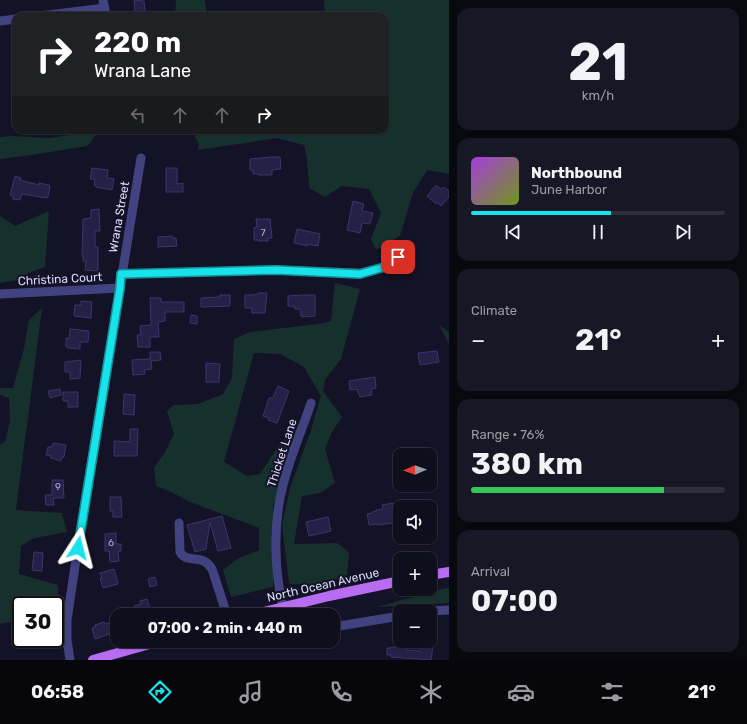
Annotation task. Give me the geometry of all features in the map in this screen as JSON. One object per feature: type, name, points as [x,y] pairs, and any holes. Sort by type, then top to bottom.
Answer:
[{"type":"main road","points":[[437,574],[449,572]]},
{"type":"main road","name":"North Ocean Avenue","points":[[279,608],[393,583]]},
{"type":"main road","points":[[93,660],[135,648]]},
{"type":"street","points":[[72,12],[104,8]]},
{"type":"street","points":[[0,21],[12,20]]},
{"type":"street","name":"Wrana Street","points":[[70,660],[67,640],[67,620],[121,274],[141,158]]},
{"type":"street","points":[[121,274],[276,270],[360,274],[388,266],[408,248]]},
{"type":"street","name":"Christina Court","points":[[0,294],[120,288]]},
{"type":"street","name":"Thicket Lane","points":[[283,607],[278,588],[276,550],[278,517],[283,485],[311,404]]},
{"type":"street","points":[[179,523],[180,552],[185,557],[205,560],[209,564],[225,608]]},
{"type":"street","points":[[437,611],[449,610]]},
{"type":"street","points":[[340,626],[393,617]]},
{"type":"green space","points":[[176,0],[205,0],[206,12],[175,12]]},
{"type":"green space","points":[[324,0],[449,0],[449,174],[427,170],[413,193],[400,236],[376,250],[371,239],[381,213],[369,189],[342,186],[325,197],[309,188],[307,159],[304,145],[277,138],[198,150],[199,144],[193,134],[389,134],[389,12],[325,12]]},
{"type":"green space","points":[[75,134],[97,134],[87,146],[0,159],[0,137],[11,136],[50,138]]},
{"type":"green space","points":[[49,211],[45,267],[26,274],[19,280],[0,283],[0,216],[15,226]]},
{"type":"green space","points":[[335,283],[360,289],[341,359],[325,380],[323,391],[342,417],[332,432],[325,449],[335,483],[320,493],[302,496],[294,544],[337,543],[349,552],[347,575],[320,585],[289,584],[282,525],[290,488],[311,430],[321,396],[304,367],[280,354],[254,353],[224,462],[247,476],[260,474],[277,448],[299,425],[273,506],[273,587],[231,597],[223,570],[237,559],[259,550],[259,528],[190,502],[156,486],[154,467],[164,454],[174,434],[167,411],[173,405],[198,404],[223,394],[232,378],[234,339],[250,332],[318,324],[331,321]]},
{"type":"green space","points":[[42,308],[16,510],[62,513],[67,532],[34,538],[21,546],[19,574],[58,585],[58,596],[12,596],[12,622],[2,623],[0,625],[0,444],[5,442],[10,421],[9,398],[0,395],[0,388],[13,388],[24,348],[29,320]]},
{"type":"green space","points":[[439,325],[449,332],[449,344]]},
{"type":"green space","points":[[449,588],[449,603],[393,604],[393,606],[377,607],[417,596],[437,596],[437,590]]},
{"type":"building","points":[[134,0],[144,1],[145,12],[135,12]]},
{"type":"building","points":[[280,157],[281,169],[272,170],[272,175],[253,174],[253,170],[250,170],[250,159]]},
{"type":"building","points":[[92,168],[108,170],[107,178],[114,179],[112,190],[96,187],[94,185],[95,179],[90,179]]},
{"type":"building","points":[[166,168],[177,168],[177,184],[183,183],[183,192],[166,192]]},
{"type":"building","points":[[15,176],[21,178],[20,180],[39,185],[39,183],[49,185],[48,197],[46,198],[22,194],[20,200],[13,199],[13,196],[10,195]]},
{"type":"building","points":[[436,185],[441,189],[444,187],[449,191],[449,197],[441,206],[437,202],[436,204],[427,196]]},
{"type":"building","points":[[353,201],[364,204],[362,211],[373,213],[370,224],[362,223],[360,233],[347,230]]},
{"type":"building","points":[[99,209],[100,231],[95,231],[95,247],[98,247],[98,271],[85,270],[86,261],[83,261],[82,256],[83,219],[91,218],[91,210]]},
{"type":"building","points":[[256,219],[270,219],[272,238],[268,238],[268,241],[254,240],[254,228],[257,227]]},
{"type":"building","points":[[297,229],[320,234],[318,246],[307,244],[307,246],[294,243]]},
{"type":"building","points":[[172,236],[172,238],[176,238],[177,246],[158,247],[158,237]]},
{"type":"building","points":[[35,276],[41,276],[41,283],[35,283]]},
{"type":"building","points":[[258,293],[267,293],[265,313],[252,313],[252,308],[245,308],[245,295],[253,295]]},
{"type":"building","points":[[220,295],[230,295],[230,306],[201,307],[201,298],[220,297]]},
{"type":"building","points":[[315,295],[315,316],[302,317],[300,309],[295,309],[295,307],[288,306],[288,296]]},
{"type":"building","points":[[150,298],[161,298],[161,302],[184,302],[184,312],[165,312],[165,321],[158,322],[159,337],[150,337],[150,347],[138,347],[137,335],[141,335],[140,326],[151,325]]},
{"type":"building","points":[[81,301],[92,302],[91,318],[74,316],[75,305],[81,305]]},
{"type":"building","points":[[191,315],[197,316],[197,324],[190,323]]},
{"type":"building","points":[[70,329],[89,331],[88,342],[80,342],[80,349],[66,347],[66,338],[69,339]]},
{"type":"building","points":[[437,351],[439,362],[420,365],[418,353]]},
{"type":"building","points":[[150,352],[160,352],[161,360],[151,361],[152,369],[144,370],[145,374],[133,375],[132,360],[150,359]]},
{"type":"building","points":[[81,360],[80,378],[70,379],[70,372],[65,372],[65,362]]},
{"type":"building","points":[[206,363],[220,364],[219,382],[206,382]]},
{"type":"building","points":[[375,377],[376,388],[371,389],[372,395],[360,397],[357,389],[350,390],[349,381]]},
{"type":"building","points":[[278,386],[289,391],[277,423],[268,420],[269,418],[263,416],[269,398],[273,398]]},
{"type":"building","points":[[60,389],[61,395],[50,398],[48,391]]},
{"type":"building","points":[[63,392],[78,392],[78,407],[68,407],[68,401],[63,401]]},
{"type":"building","points":[[124,394],[135,395],[134,415],[123,414]]},
{"type":"building","points":[[130,429],[138,429],[137,456],[114,456],[114,441],[130,442]]},
{"type":"building","points":[[53,443],[66,445],[64,457],[62,457],[61,461],[46,455],[48,447],[52,447]]},
{"type":"building","points":[[52,480],[63,480],[64,498],[53,498],[54,505],[46,505],[45,495],[52,495]]},
{"type":"building","points":[[110,497],[121,497],[122,517],[113,517],[113,511],[110,511]]},
{"type":"building","points":[[393,503],[393,523],[369,525],[367,514],[383,509],[382,505]]},
{"type":"building","points":[[222,516],[231,548],[218,551],[210,522],[206,549],[195,552],[187,525]]},
{"type":"building","points":[[328,517],[331,531],[309,536],[306,522]]},
{"type":"building","points":[[116,533],[116,544],[121,544],[121,551],[118,551],[119,561],[110,562],[109,551],[105,551],[105,534]]},
{"type":"building","points":[[34,552],[43,553],[42,571],[32,570]]},
{"type":"building","points":[[114,569],[118,584],[103,588],[100,573]]},
{"type":"building","points":[[155,577],[157,585],[150,587],[148,579]]},
{"type":"building","points":[[147,599],[150,608],[135,608],[134,606],[141,604],[140,601]]},
{"type":"building","points":[[104,622],[105,624],[109,623],[110,634],[95,639],[92,628],[95,627],[95,625]]},
{"type":"building","points":[[391,647],[420,651],[420,648],[433,648],[431,660],[391,657],[391,655],[387,655],[387,648]]},
{"type":"route","points":[[78,548],[121,274],[276,270],[360,274],[388,266],[398,257]]}]
